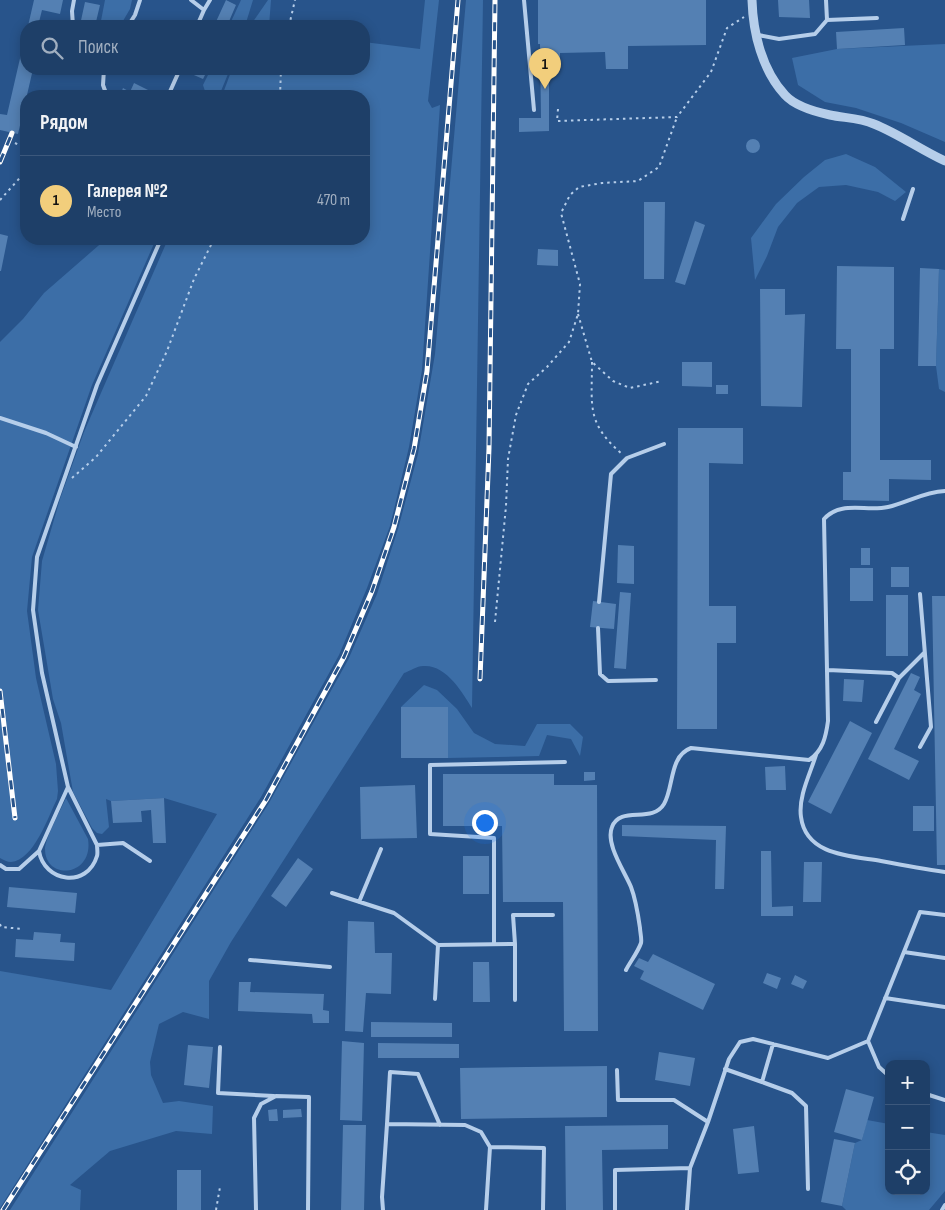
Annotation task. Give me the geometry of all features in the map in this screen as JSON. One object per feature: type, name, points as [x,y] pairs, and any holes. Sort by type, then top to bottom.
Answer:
[{"type":"street","points":[[752,0],[756,34],[763,59],[773,79],[786,96],[803,107],[829,115],[873,123],[945,162]]},
{"type":"lane","points":[[73,20],[74,0]]},
{"type":"lane","points":[[132,20],[140,0]]},
{"type":"lane","points":[[191,0],[204,10]]},
{"type":"lane","points":[[200,20],[210,0]]},
{"type":"lane","points":[[524,0],[534,110]]},
{"type":"lane","points":[[756,34],[779,40],[816,34],[827,20],[826,0]]},
{"type":"lane","points":[[827,20],[877,18]]},
{"type":"lane","points":[[104,75],[105,90]]},
{"type":"lane","points":[[171,90],[177,75]]},
{"type":"lane","points":[[903,219],[913,189]]},
{"type":"lane","points":[[39,851],[40,861],[50,872],[64,879],[75,878],[88,871],[97,857],[97,845],[68,787],[42,674],[33,610],[37,557],[97,385],[158,245]]},
{"type":"lane","points":[[0,418],[46,433],[76,447]]},
{"type":"lane","points":[[599,602],[611,474],[627,458],[664,444]]},
{"type":"lane","points":[[945,491],[932,492],[887,507],[840,508],[831,512],[824,519],[828,721],[825,738],[816,755],[802,795],[800,808],[806,832],[813,842],[827,850],[843,856],[945,872]]},
{"type":"lane","points":[[920,594],[931,727],[920,747]]},
{"type":"lane","points":[[598,628],[600,674],[608,681],[656,680]]},
{"type":"lane","points":[[876,722],[899,678],[924,653]]},
{"type":"lane","points":[[828,670],[892,673],[899,678]]},
{"type":"lane","points":[[626,970],[641,943],[638,913],[632,888],[611,840],[611,828],[616,820],[626,815],[650,815],[659,810],[664,804],[679,757],[691,748],[810,760],[816,755]]},
{"type":"lane","points":[[494,944],[494,838],[430,834],[430,764],[565,762]]},
{"type":"lane","points":[[0,865],[6,869],[19,869],[39,851],[68,787]]},
{"type":"lane","points":[[97,845],[123,843],[150,860]]},
{"type":"lane","points":[[359,902],[381,849]]},
{"type":"lane","points":[[332,894],[394,913],[438,945],[515,944]]},
{"type":"lane","points":[[885,1072],[879,1066],[868,1041],[920,912],[945,915]]},
{"type":"lane","points":[[515,1000],[514,915],[552,915]]},
{"type":"lane","points":[[435,999],[438,945]]},
{"type":"lane","points":[[904,952],[945,958]]},
{"type":"lane","points":[[250,960],[330,967]]},
{"type":"lane","points":[[885,998],[945,1007]]},
{"type":"lane","points":[[688,1210],[690,1168],[708,1122],[725,1069],[740,1042],[753,1040],[828,1058],[868,1041]]},
{"type":"lane","points":[[762,1082],[773,1044]]},
{"type":"lane","points":[[220,1047],[218,1094],[309,1097],[308,1210]]},
{"type":"lane","points":[[725,1069],[792,1093],[806,1106],[808,1189]]},
{"type":"lane","points":[[617,1070],[618,1100],[674,1100],[708,1122]]},
{"type":"lane","points":[[383,1210],[382,1197],[390,1072],[418,1074],[440,1125]]},
{"type":"lane","points":[[930,1095],[945,1100]]},
{"type":"lane","points":[[256,1210],[254,1118],[261,1104],[276,1096]]},
{"type":"lane","points":[[388,1124],[466,1125],[481,1132],[490,1147],[486,1210]]},
{"type":"lane","points":[[490,1147],[544,1148],[543,1210]]},
{"type":"lane","points":[[615,1210],[614,1170],[690,1168]]},
{"type":"lane","points":[[942,1210],[945,1206]]},
{"type":"path","points":[[290,20],[294,0]]},
{"type":"path","points":[[495,622],[506,506],[508,459],[516,415],[528,384],[547,367],[569,342],[578,314],[580,284],[561,213],[570,195],[579,187],[602,183],[638,182],[659,167],[677,117],[711,72],[727,28],[752,12]]},
{"type":"path","points":[[280,90],[281,75]]},
{"type":"path","points":[[558,109],[557,121],[677,117]]},
{"type":"path","points":[[15,143],[20,146]]},
{"type":"path","points":[[0,200],[20,178]]},
{"type":"path","points":[[61,487],[96,457],[146,396],[168,351],[194,279],[211,245]]},
{"type":"path","points":[[578,314],[592,362],[592,412],[603,435],[627,458]]},
{"type":"path","points":[[592,362],[613,381],[630,388],[662,381]]},
{"type":"path","points":[[0,924],[1,927],[23,929]]},
{"type":"path","points":[[216,1210],[220,1187]]},
{"type":"shaded area","points":[[105,0],[132,0],[130,9],[124,20],[101,20]]},
{"type":"shaded area","points":[[241,0],[253,0],[247,20],[232,20]]},
{"type":"shaded area","points":[[268,0],[271,0],[269,20],[254,20]]},
{"type":"shaded area","points":[[425,0],[439,0],[428,101],[432,108],[440,105],[422,370],[409,447],[390,526],[339,655],[261,797],[0,1208],[0,971],[111,990],[217,814],[164,798],[111,801],[106,799],[109,827],[102,834],[97,833],[92,828],[73,792],[61,723],[53,699],[38,610],[42,561],[60,499],[84,432],[165,245],[370,245],[370,90],[224,90],[230,75],[370,75],[370,43],[420,49]]},
{"type":"shaded area","points":[[466,0],[483,0],[472,708],[452,680],[439,669],[421,666],[404,673],[231,942],[209,981],[209,1019],[183,1012],[159,1024],[150,1062],[151,1075],[163,1103],[179,1101],[213,1106],[212,1134],[176,1131],[110,1151],[70,1185],[81,1190],[80,1210],[10,1210],[269,803],[348,660],[377,594],[398,529],[418,454],[435,354]]},
{"type":"shaded area","points":[[945,44],[945,142],[901,123],[856,108],[825,102],[798,85],[792,58],[837,49]]},
{"type":"shaded area","points":[[208,75],[228,75],[221,90],[205,90],[203,85]]},
{"type":"shaded area","points":[[846,154],[875,167],[906,192],[895,201],[878,192],[846,185],[819,187],[797,203],[778,227],[755,280],[751,238],[776,204],[804,177],[825,160]]},
{"type":"shaded area","points":[[99,245],[153,245],[92,385],[32,557],[27,611],[36,678],[56,764],[58,791],[57,799],[45,826],[33,846],[27,854],[10,862],[0,858],[0,342],[23,319],[44,293]]},
{"type":"shaded area","points":[[939,269],[945,270],[945,392],[939,389],[936,366]]},
{"type":"shaded area","points":[[424,685],[437,690],[457,709],[474,733],[495,744],[525,746],[537,724],[570,724],[583,737],[580,756],[571,739],[547,735],[539,756],[448,758],[448,707],[401,707]]},
{"type":"shaded area","points":[[66,798],[88,839],[88,852],[84,861],[77,867],[69,870],[60,870],[47,859],[45,849],[50,831]]},
{"type":"shaded area","points":[[867,1120],[885,1123],[885,1195],[930,1195],[930,1133],[945,1135],[945,1191],[929,1210],[846,1210],[842,1206],[855,1143],[862,1140]]},
{"type":"building","points":[[34,0],[63,0],[60,14],[42,10],[40,20],[29,20]]},
{"type":"building","points":[[226,0],[236,5],[230,20],[217,20]]},
{"type":"building","points":[[538,0],[706,0],[706,45],[628,46],[628,69],[606,69],[605,52],[560,53],[560,69],[549,69],[549,131],[519,132],[519,118],[541,118]]},
{"type":"building","points":[[778,0],[809,0],[810,18],[779,17]]},
{"type":"building","points":[[85,2],[100,5],[96,20],[81,20]]},
{"type":"building","points":[[904,28],[905,45],[837,49],[836,32]]},
{"type":"building","points":[[20,58],[20,75],[32,75],[28,90],[20,90],[20,125],[18,134],[0,130],[0,114],[7,115]]},
{"type":"building","points":[[194,75],[205,75],[203,79]]},
{"type":"building","points":[[134,83],[148,90],[131,90]]},
{"type":"building","points":[[750,139],[756,139],[760,146],[756,153],[750,153],[746,149],[746,143]]},
{"type":"building","points":[[644,202],[665,202],[664,279],[644,279]]},
{"type":"building","points":[[695,221],[705,225],[685,285],[675,282]]},
{"type":"building","points":[[0,234],[8,236],[1,271],[0,271]]},
{"type":"building","points":[[538,249],[558,250],[558,266],[537,265]]},
{"type":"building","points":[[837,266],[894,267],[894,349],[880,349],[880,460],[931,460],[931,480],[889,479],[889,501],[843,500],[843,472],[851,472],[851,349],[836,349]]},
{"type":"building","points":[[920,268],[939,269],[936,366],[918,366]]},
{"type":"building","points":[[760,289],[785,289],[785,315],[805,314],[802,407],[761,406]]},
{"type":"building","points":[[682,362],[712,362],[712,387],[682,386]]},
{"type":"building","points":[[716,385],[728,385],[728,394],[716,394]]},
{"type":"building","points":[[678,428],[743,428],[743,464],[709,463],[709,606],[736,606],[736,643],[717,643],[717,729],[677,729]]},
{"type":"building","points":[[618,545],[634,546],[634,584],[617,583]]},
{"type":"building","points":[[861,548],[870,548],[870,565],[861,565]]},
{"type":"building","points":[[891,567],[909,567],[909,587],[891,587]]},
{"type":"building","points":[[850,568],[873,568],[873,601],[850,601]]},
{"type":"building","points":[[620,592],[631,593],[626,669],[614,668]]},
{"type":"building","points":[[886,595],[908,595],[908,656],[886,656]]},
{"type":"building","points":[[932,596],[945,596],[945,865],[937,865]]},
{"type":"building","points":[[593,601],[616,604],[614,629],[590,627]]},
{"type":"building","points":[[911,673],[920,677],[914,690],[921,694],[894,749],[919,761],[909,780],[868,759]]},
{"type":"building","points":[[844,679],[864,680],[862,702],[843,701]]},
{"type":"building","points":[[401,707],[448,707],[448,758],[401,758]]},
{"type":"building","points":[[850,721],[872,733],[831,814],[808,802]]},
{"type":"building","points":[[785,766],[786,790],[766,790],[765,767]]},
{"type":"building","points":[[584,772],[595,772],[595,780],[584,781]]},
{"type":"building","points":[[443,774],[554,774],[554,785],[597,785],[598,1031],[564,1031],[563,902],[503,902],[502,826],[443,826]]},
{"type":"building","points":[[415,785],[417,838],[361,839],[360,787]]},
{"type":"building","points":[[164,798],[166,843],[153,843],[151,810],[141,811],[142,822],[113,823],[111,801]]},
{"type":"building","points":[[913,806],[934,806],[934,831],[913,831]]},
{"type":"building","points":[[622,825],[726,826],[724,889],[715,889],[716,840],[622,836]]},
{"type":"building","points":[[761,851],[771,851],[772,907],[793,906],[793,916],[761,916]]},
{"type":"building","points":[[463,856],[489,856],[489,894],[463,894]]},
{"type":"building","points":[[298,858],[313,869],[286,907],[271,896]]},
{"type":"building","points":[[804,862],[822,862],[821,902],[803,902]]},
{"type":"building","points":[[9,887],[77,893],[75,913],[7,907]]},
{"type":"building","points":[[348,921],[374,922],[375,953],[392,953],[391,994],[366,993],[363,1032],[345,1031]]},
{"type":"building","points":[[34,932],[61,934],[60,942],[75,943],[74,961],[15,957],[16,939],[33,940]]},
{"type":"building","points":[[653,954],[715,984],[703,1010],[640,979],[644,971],[634,966],[639,958],[648,962]]},
{"type":"building","points":[[473,962],[489,962],[490,1002],[473,1002]]},
{"type":"building","points":[[767,973],[781,978],[777,989],[763,983]]},
{"type":"building","points":[[795,975],[807,981],[803,989],[791,984]]},
{"type":"building","points":[[239,982],[251,982],[250,992],[324,994],[323,1010],[329,1011],[329,1023],[313,1023],[312,1014],[238,1011]]},
{"type":"building","points":[[371,1022],[452,1023],[452,1037],[371,1037]]},
{"type":"building","points":[[342,1041],[364,1043],[362,1121],[340,1120]]},
{"type":"building","points":[[378,1043],[459,1044],[459,1058],[378,1058]]},
{"type":"building","points":[[188,1045],[213,1047],[209,1088],[184,1085]]},
{"type":"building","points":[[659,1052],[695,1058],[690,1086],[655,1080]]},
{"type":"building","points":[[607,1066],[607,1117],[461,1119],[460,1068]]},
{"type":"building","points":[[846,1089],[874,1097],[862,1140],[834,1132]]},
{"type":"building","points":[[277,1109],[278,1121],[269,1121],[268,1110]]},
{"type":"building","points":[[301,1109],[302,1117],[283,1118],[283,1110]]},
{"type":"building","points":[[343,1125],[366,1125],[364,1210],[341,1210]]},
{"type":"building","points":[[668,1125],[668,1149],[602,1150],[603,1210],[566,1210],[565,1126]]},
{"type":"building","points":[[754,1126],[759,1172],[738,1174],[733,1129]]},
{"type":"building","points":[[834,1139],[855,1143],[842,1206],[821,1202]]},
{"type":"building","points":[[177,1170],[201,1170],[201,1210],[177,1210]]},
{"type":"railway","points":[[3,1210],[266,800],[344,657],[372,591],[394,527],[414,449],[427,371],[458,0]]},
{"type":"railway","points":[[480,679],[489,448],[495,0]]},
{"type":"railway","points":[[0,162],[12,133]]},
{"type":"railway","points":[[0,691],[15,818]]},
{"type":"place","name":"Галерея №2","points":[[545,89]]}]
